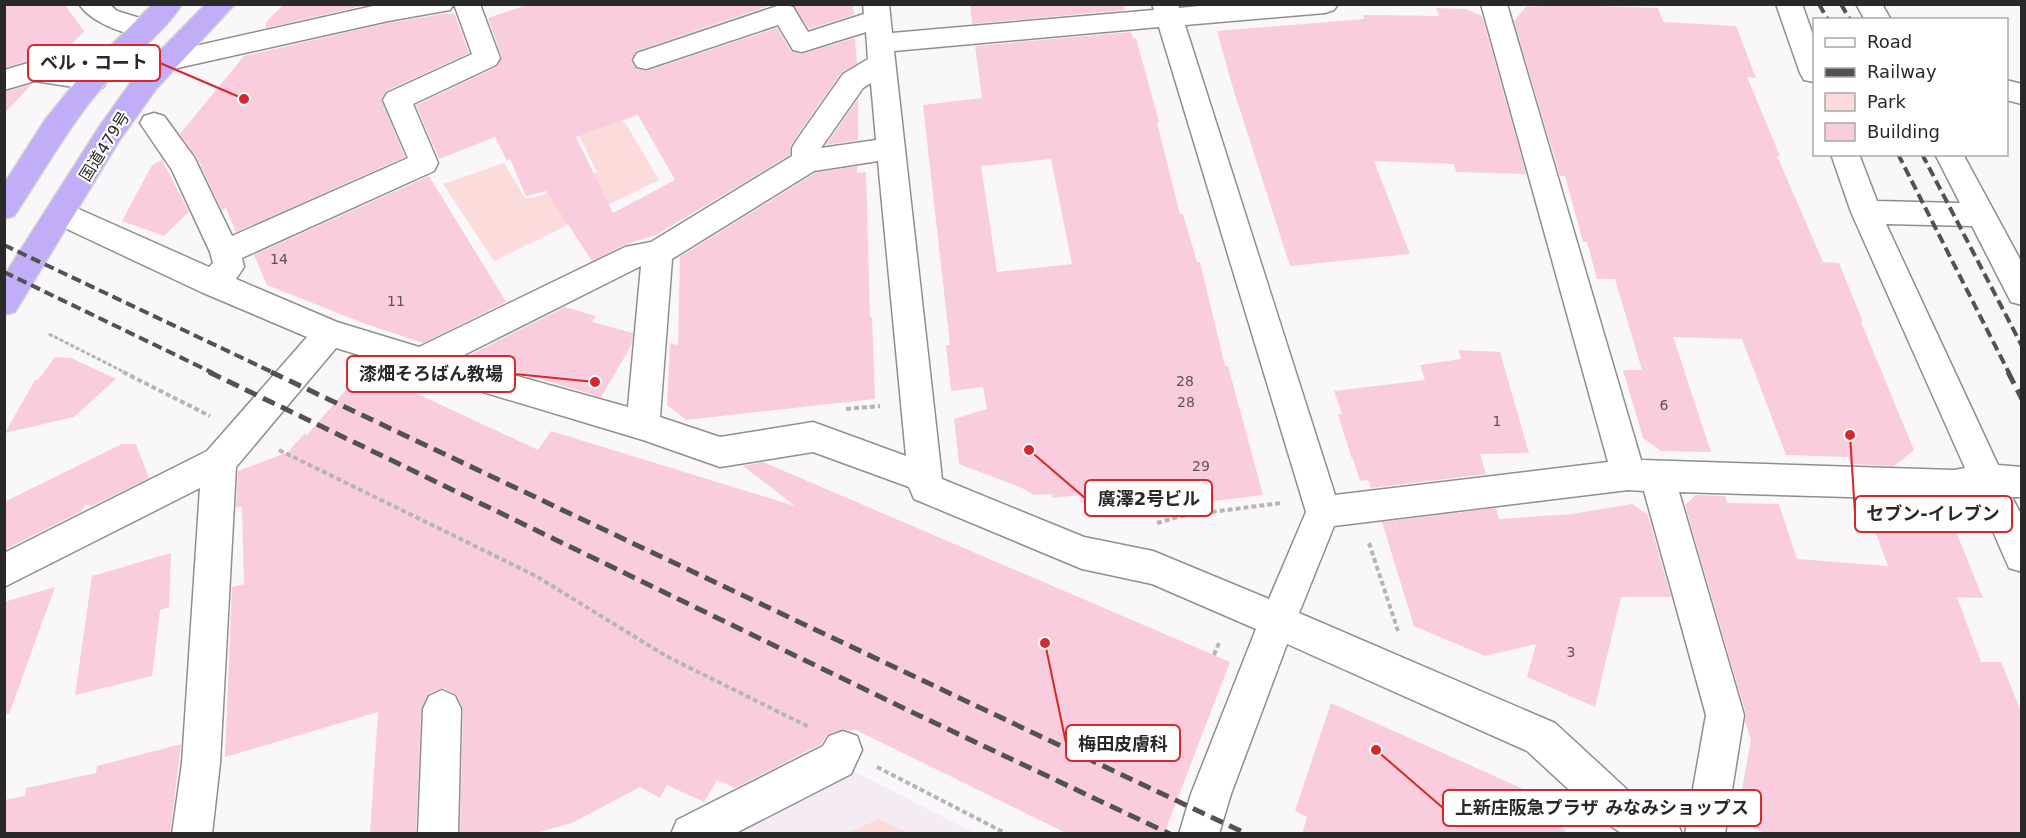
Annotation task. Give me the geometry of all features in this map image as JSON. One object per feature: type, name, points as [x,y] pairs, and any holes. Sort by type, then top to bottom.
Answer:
[{"type":"highway","points":[[4,208],[15,174],[39,156],[55,127],[93,80],[169,4]]},
{"type":"highway","name":"国道479号","points":[[4,303],[62,214],[109,134],[146,82],[222,4]]},
{"type":"street","points":[[92,4],[108,17],[144,28]]},
{"type":"street","points":[[164,62],[388,12],[441,4]]},
{"type":"street","points":[[225,252],[424,163],[397,100],[487,58],[467,4]]},
{"type":"street","points":[[646,60],[782,9],[802,43],[879,32],[1166,11],[1325,4]]},
{"type":"street","points":[[1494,4],[1642,476],[1725,715],[1705,834]]},
{"type":"street","points":[[1789,4],[1812,62]]},
{"type":"street","points":[[1869,4],[1877,18]]},
{"type":"street","points":[[1166,11],[1323,512],[1249,694],[1211,794],[1199,834]]},
{"type":"street","points":[[879,32],[889,149],[926,488],[1082,553],[1152,568],[1222,595],[1352,655],[1541,737],[1618,808],[1662,834]]},
{"type":"street","points":[[807,161],[806,148],[853,81],[879,32]]},
{"type":"street","points":[[4,80],[34,72],[93,80]]},
{"type":"street","points":[[154,123],[184,165],[225,252],[229,267],[212,283]]},
{"type":"street","points":[[421,361],[636,255],[657,253],[807,161],[889,149]]},
{"type":"street","points":[[1846,156],[1866,212],[2022,556]]},
{"type":"street","points":[[1950,156],[1980,215],[2008,247],[2022,293]]},
{"type":"street","points":[[1866,212],[1980,215]]},
{"type":"street","points":[[62,214],[212,283],[330,333],[421,361],[643,426],[720,452],[813,436],[923,477]]},
{"type":"street","points":[[643,426],[657,253]]},
{"type":"street","points":[[4,571],[219,462],[330,333]]},
{"type":"street","points":[[192,834],[201,763],[219,462]]},
{"type":"street","points":[[1323,512],[1642,476],[1954,485],[1986,480],[2022,482]]},
{"type":"street","points":[[438,834],[442,709]]},
{"type":"street","points":[[691,834],[837,760],[843,750]]},
{"type":"path","points":[[49,334],[243,433],[536,576],[666,656],[827,736],[843,750],[1007,834]]},
{"type":"path","points":[[839,410],[882,405]]},
{"type":"path","points":[[1157,523],[1181,516],[1282,502]]},
{"type":"path","points":[[1367,538],[1398,631]]},
{"type":"path","points":[[1214,655],[1219,643]]},
{"type":"shaded area","points":[[849,769],[975,833],[717,834]]},
{"type":"green space","points":[[621,121],[626,124],[659,180],[494,261],[443,184],[504,163],[525,198],[535,198],[597,172],[579,135]]},
{"type":"green space","points":[[879,819],[908,833],[848,833]]},
{"type":"building","points":[[4,4],[64,4],[84,31],[57,60],[34,59],[4,68]]},
{"type":"building","points":[[284,4],[370,4],[266,28],[266,22]]},
{"type":"building","points":[[530,4],[774,4],[636,51],[631,61],[637,69],[646,71],[777,28],[791,51],[802,54],[855,38],[857,63],[841,73],[794,140],[790,147],[790,155],[656,235],[624,245],[592,261],[546,191],[526,196],[510,159],[507,161],[495,137],[439,159],[416,105],[497,67],[502,57],[488,18]],"holes":[[[638,115],[675,180],[613,213],[576,137]]]},
{"type":"building","points":[[792,4],[853,4],[854,15],[809,29]]},
{"type":"building","points":[[970,4],[1123,4],[1125,10],[972,24]]},
{"type":"building","points":[[1563,5],[1658,8],[1663,22],[1736,26],[1756,78],[1747,77],[1780,156],[1777,156],[1823,262],[1839,263],[1914,450],[1894,466],[1850,464],[1848,457],[1786,455],[1742,339],[1673,337],[1711,452],[1661,451],[1643,438],[1623,370],[1642,370],[1615,279],[1597,279],[1587,242],[1583,242],[1565,176],[1560,176],[1514,21],[1526,7]]},
{"type":"building","points":[[1436,8],[1465,9],[1482,16],[1526,174],[1456,172],[1454,164],[1374,161],[1410,254],[1290,266],[1217,31],[1364,19],[1363,15],[1439,16]]},
{"type":"building","points":[[448,13],[448,15],[454,13],[469,53],[386,91],[381,99],[405,157],[236,232],[226,208],[222,210],[196,156],[180,134],[244,56],[388,23]]},
{"type":"building","points":[[1131,32],[1133,38],[1136,38],[1159,122],[1157,123],[1180,214],[1183,214],[1197,262],[1200,262],[1225,366],[1228,366],[1263,495],[1156,508],[1154,496],[1081,503],[1080,495],[1053,498],[1052,494],[1034,495],[1022,488],[959,464],[954,419],[987,409],[983,387],[951,391],[946,345],[950,345],[923,105],[982,98],[975,46]],"holes":[[[1051,159],[1072,264],[997,272],[981,166]]]},
{"type":"building","points":[[32,84],[4,114],[4,92]]},
{"type":"building","points":[[858,99],[858,140],[826,145]]},
{"type":"building","points":[[162,160],[189,212],[164,236],[122,221],[152,165]]},
{"type":"building","points":[[857,166],[857,173],[866,172],[875,399],[686,420],[667,405],[670,343],[678,345],[680,257],[815,173]]},
{"type":"building","points":[[429,176],[506,302],[423,343],[363,323],[267,285],[254,255]]},
{"type":"building","points":[[565,307],[596,316],[592,322],[633,333],[631,346],[601,397],[466,357]]},
{"type":"building","points":[[1459,350],[1500,352],[1529,453],[1480,454],[1486,474],[1371,488],[1368,480],[1360,481],[1338,415],[1342,414],[1334,391],[1425,380],[1420,365],[1461,359]]},
{"type":"building","points":[[55,357],[71,358],[116,379],[74,417],[5,433],[35,380],[38,380]]},
{"type":"building","points":[[364,369],[538,450],[551,431],[795,506],[743,466],[763,462],[1230,662],[1164,834],[1068,834],[854,729],[850,731],[844,729],[828,734],[821,744],[735,788],[717,780],[704,802],[667,785],[660,798],[640,787],[572,823],[532,834],[460,834],[463,709],[457,695],[443,688],[428,694],[421,709],[416,834],[370,834],[378,712],[225,757],[232,587],[244,584],[242,506],[236,508],[238,471],[288,452],[304,434],[307,435]]},
{"type":"building","points":[[122,444],[136,444],[149,478],[92,506],[85,505],[82,511],[4,550],[4,502]]},
{"type":"building","points":[[1696,495],[1725,496],[1727,503],[1779,504],[1797,559],[1888,566],[1868,512],[1939,512],[1952,522],[1983,598],[1957,597],[1981,662],[2001,662],[2022,714],[2022,834],[1766,834],[1746,825],[1738,812],[1751,740],[1745,721],[1746,714],[1685,505]]},
{"type":"building","points":[[1632,504],[1648,515],[1671,597],[1621,597],[1595,707],[1527,677],[1536,644],[1485,656],[1414,626],[1382,522],[1496,508],[1499,519],[1572,514]]},
{"type":"building","points":[[171,553],[169,607],[160,610],[152,676],[75,695],[92,576]]},
{"type":"building","points":[[55,587],[9,714],[4,714],[4,602]]},
{"type":"building","points":[[1331,703],[1539,796],[1567,834],[1302,834],[1307,817],[1295,811]]},
{"type":"building","points":[[181,744],[170,834],[4,834],[4,800],[25,796],[26,788],[96,773],[97,766]]},
{"type":"railway","points":[[1819,4],[1827,18]]},
{"type":"railway","points":[[1841,4],[1849,18]]},
{"type":"railway","points":[[1899,156],[2009,373]]},
{"type":"railway","points":[[1923,156],[2022,346]]},
{"type":"railway","points":[[4,245],[274,373]]},
{"type":"railway","points":[[4,272],[213,373]]},
{"type":"railway","points":[[209,372],[918,715],[1170,834]]},
{"type":"railway","points":[[271,372],[1247,834]]},
{"type":"railway","points":[[2008,372],[2022,399]]},
{"type":"place","name":"ベル・コート","points":[[244,99]]},
{"type":"place","name":"漆畑そろばん教場","points":[[595,382]]},
{"type":"place","name":"セブン-イレブン","points":[[1850,435]]},
{"type":"place","name":"廣澤2号ビル","points":[[1029,450]]},
{"type":"place","name":"梅田皮膚科","points":[[1045,643]]},
{"type":"place","name":"上新庄阪急プラザ みなみショップス","points":[[1376,750]]}]
